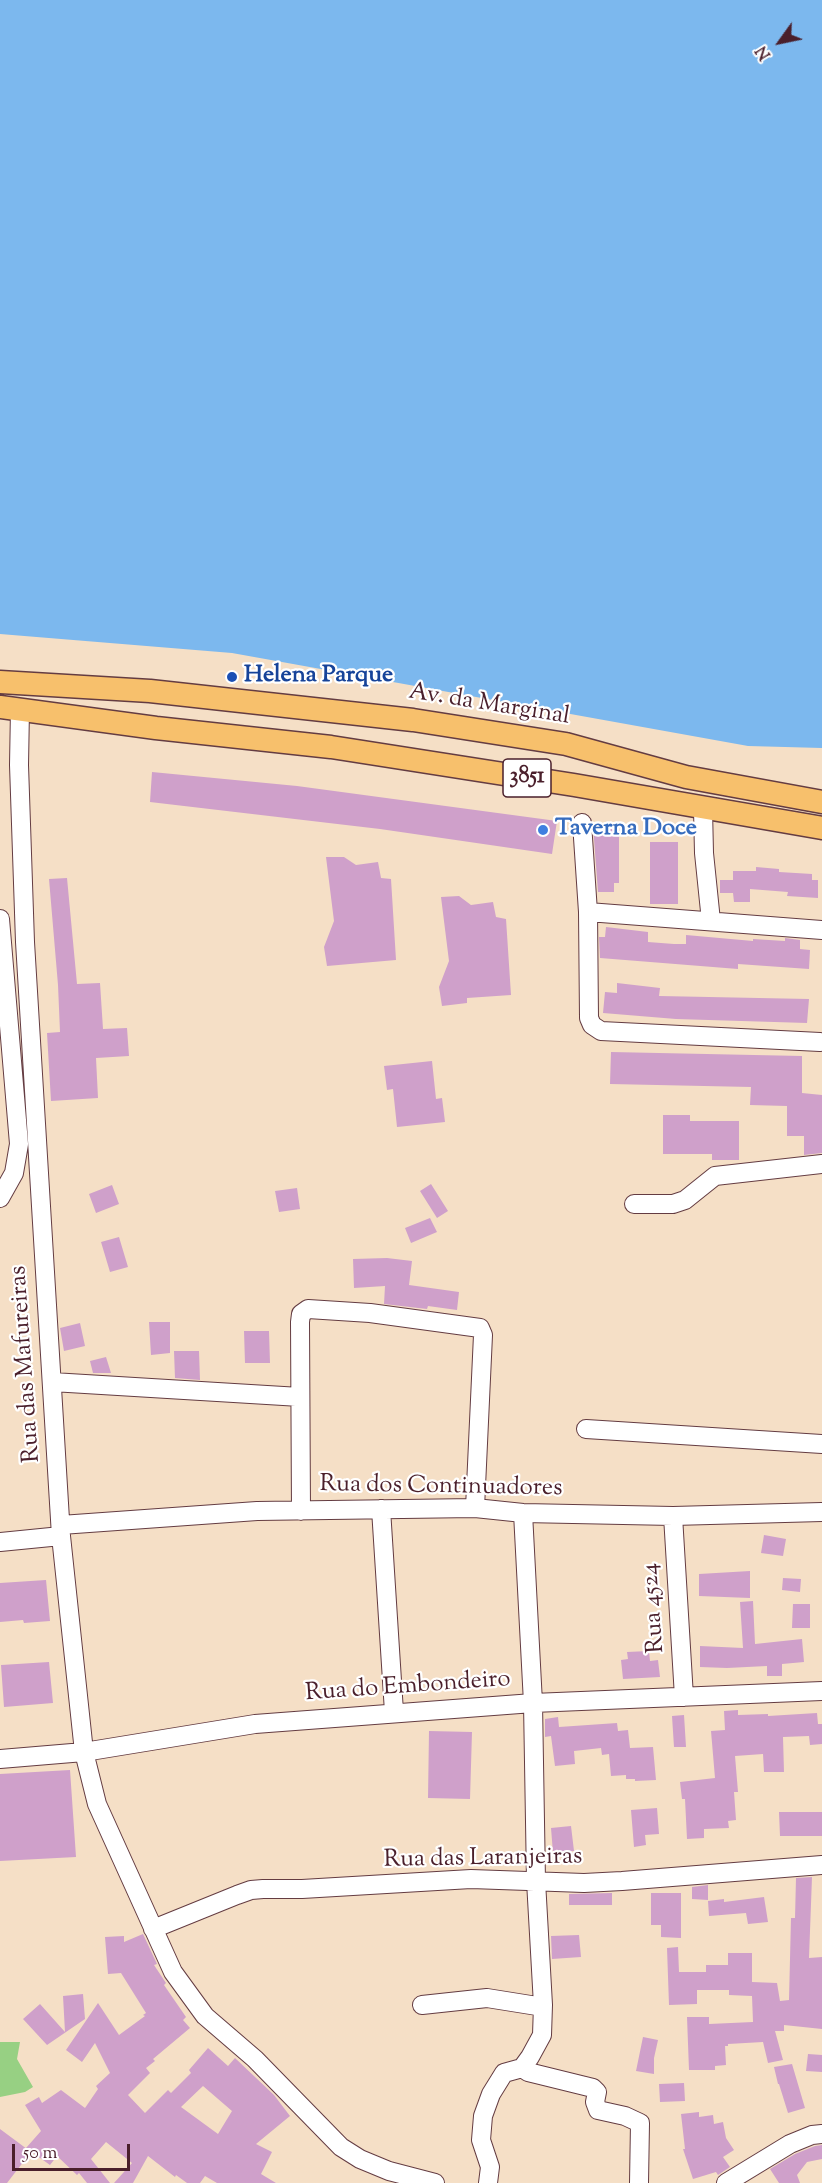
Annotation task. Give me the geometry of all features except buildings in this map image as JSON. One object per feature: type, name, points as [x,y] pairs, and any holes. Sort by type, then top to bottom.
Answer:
[{"type":"main road","name":"Av. da Marginal","points":[[10,683],[150,691],[413,720],[566,744],[686,777],[822,802]]},
{"type":"main road","name":"3851","points":[[10,708],[156,728],[331,747],[574,785],[822,828]]},
{"type":"street","name":"Rua das Mafureiras","points":[[10,708],[19,765],[25,942],[61,1531],[84,1752],[97,1804],[172,1972],[204,2016],[255,2059],[341,2147],[360,2159],[389,2171],[435,2183]]},
{"type":"street","points":[[703,808],[704,853],[711,921]]},
{"type":"street","points":[[582,823],[588,912],[589,1018],[592,1025],[600,1031],[820,1042]]},
{"type":"street","points":[[588,912],[822,930]]},
{"type":"street","points":[[0,919],[19,1144],[14,1173],[0,1198]]},
{"type":"street","points":[[634,1204],[673,1204],[685,1200],[715,1176],[822,1164]]},
{"type":"street","points":[[301,1511],[300,1323],[301,1314],[305,1310],[370,1313],[480,1328],[483,1335],[475,1508]]},
{"type":"street","points":[[52,1382],[300,1397]]},
{"type":"street","points":[[586,1429],[822,1444]]},
{"type":"street","name":"Rua dos Continuadores","points":[[0,1542],[61,1531],[257,1511],[475,1508],[523,1512],[673,1516],[822,1512]]},
{"type":"street","points":[[381,1509],[394,1712]]},
{"type":"street","points":[[488,2183],[490,2167],[481,2139],[483,2116],[491,2094],[504,2073],[522,2068],[542,2035],[543,2005],[536,1881],[532,1703],[523,1512]]},
{"type":"street","name":"Rua 4524","points":[[673,1516],[684,1697]]},
{"type":"street","name":"Rua do Embondeiro","points":[[0,1759],[84,1752],[255,1724],[394,1712],[532,1703],[822,1691]]},
{"type":"street","name":"Rua das Laranjeiras","points":[[153,1929],[251,1890],[471,1879],[622,1881],[822,1865]]},
{"type":"street","points":[[422,2005],[487,1998],[543,2005]]},
{"type":"street","points":[[522,2068],[528,2072],[594,2088],[597,2092],[595,2102],[598,2110],[625,2116],[639,2123],[639,2183]]},
{"type":"street","points":[[726,2183],[790,2144],[812,2135],[822,2134]]},
{"type":"green space","points":[[0,2042],[20,2042],[17,2059],[33,2087],[25,2092],[0,2097]]},
{"type":"water","points":[[0,0],[822,0],[822,748],[748,746],[232,653],[0,634]]},
{"type":"place","name":"Helena Parque","points":[[232,677]]},
{"type":"place","name":"Taverna Doce","points":[[543,830]]}]
